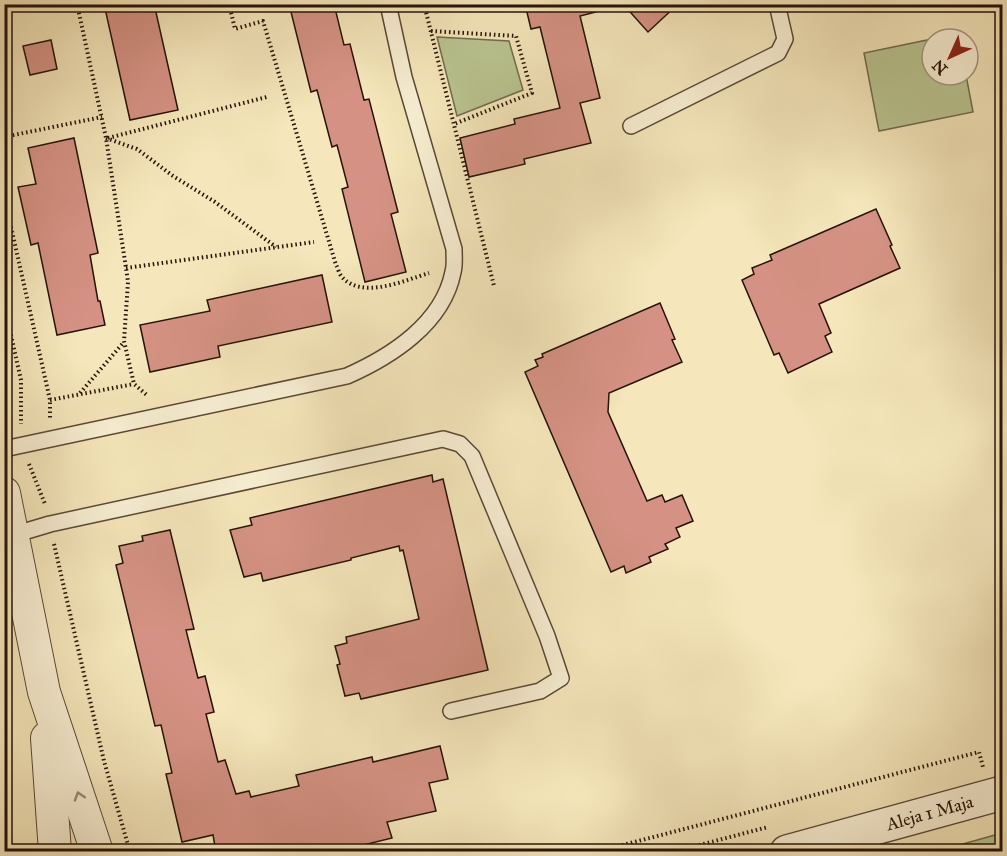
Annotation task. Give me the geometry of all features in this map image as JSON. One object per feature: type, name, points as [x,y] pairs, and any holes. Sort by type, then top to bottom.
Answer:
[{"type":"street","points":[[4,493],[44,692],[56,852]]},
{"type":"street","points":[[44,692],[97,852]]},
{"type":"street","name":"Aleja 1 Maja","points":[[787,852],[1002,793]]},
{"type":"lane","points":[[4,449],[346,376],[374,364],[396,350],[434,314],[453,275],[454,249],[404,77],[388,4]]},
{"type":"lane","points":[[631,126],[778,54],[785,39],[777,4]]},
{"type":"lane","points":[[13,535],[50,524],[443,440],[460,444],[472,456],[547,636],[561,678],[540,691],[451,711]]},
{"type":"path","points":[[77,4],[106,138],[128,282],[124,341],[134,384],[152,400]]},
{"type":"path","points":[[229,4],[235,29],[263,21],[336,265],[343,278],[357,286],[372,289],[430,273]]},
{"type":"path","points":[[424,4],[494,286]]},
{"type":"path","points":[[431,31],[516,36],[532,93],[454,124]]},
{"type":"path","points":[[106,138],[267,97]]},
{"type":"path","points":[[4,137],[102,117]]},
{"type":"path","points":[[106,138],[137,149],[276,247]]},
{"type":"path","points":[[4,196],[50,400],[51,415],[45,440]]},
{"type":"path","points":[[126,268],[314,242]]},
{"type":"path","points":[[427,280],[432,265]]},
{"type":"path","points":[[4,304],[21,380],[21,428],[28,462],[45,504],[104,761],[130,852]]},
{"type":"path","points":[[79,395],[124,341]]},
{"type":"path","points":[[50,400],[134,384]]},
{"type":"path","points":[[596,852],[979,752]]},
{"type":"green space","points":[[437,37],[509,41],[523,90],[457,116]]},
{"type":"green space","points":[[920,41],[920,87],[968,87],[973,112],[879,131],[864,53]]},
{"type":"green space","points":[[1002,833],[1002,851],[938,851]]},
{"type":"building","points":[[104,4],[150,4],[151,9],[155,8],[178,110],[130,120]]},
{"type":"building","points":[[289,4],[334,4],[344,45],[350,44],[364,100],[369,99],[398,212],[391,214],[406,272],[365,282],[342,189],[348,187],[337,145],[332,147],[317,90],[311,92]]},
{"type":"building","points":[[525,4],[595,4],[596,12],[580,16],[600,98],[580,103],[591,143],[524,159],[525,164],[469,177],[460,138],[515,124],[514,119],[560,108],[540,27],[531,29]]},
{"type":"building","points":[[623,4],[678,4],[648,32]]},
{"type":"building","points":[[51,40],[57,69],[30,75],[23,46]]},
{"type":"building","points":[[74,138],[98,253],[90,255],[98,301],[100,301],[105,325],[57,335],[38,243],[31,245],[18,187],[36,184],[28,148]]},
{"type":"building","points":[[876,209],[900,268],[819,304],[831,333],[825,336],[832,352],[788,373],[779,353],[774,355],[742,280],[754,274],[752,268],[772,260],[770,255]]},
{"type":"building","points":[[322,275],[332,322],[218,346],[220,357],[150,372],[140,325],[210,311],[207,300]]},
{"type":"building","points":[[660,303],[682,362],[609,393],[608,412],[647,501],[662,495],[665,502],[682,495],[693,521],[676,528],[680,537],[665,544],[668,549],[649,557],[651,562],[626,573],[624,566],[611,572],[525,372],[538,366],[535,360],[543,357],[542,354]]},
{"type":"building","points":[[432,475],[433,482],[443,479],[488,670],[361,699],[359,693],[345,696],[335,646],[347,643],[346,637],[419,619],[403,550],[400,551],[399,546],[263,581],[261,573],[244,577],[230,530],[252,525],[250,518]]},
{"type":"building","points":[[170,530],[194,629],[186,630],[198,678],[205,676],[214,712],[206,714],[218,762],[225,760],[236,794],[249,791],[251,797],[299,786],[296,775],[372,757],[373,762],[440,746],[448,779],[429,783],[436,811],[387,822],[392,838],[335,852],[216,852],[213,835],[182,842],[166,774],[172,773],[161,725],[155,726],[116,565],[123,563],[119,546],[143,541],[142,536]]}]
